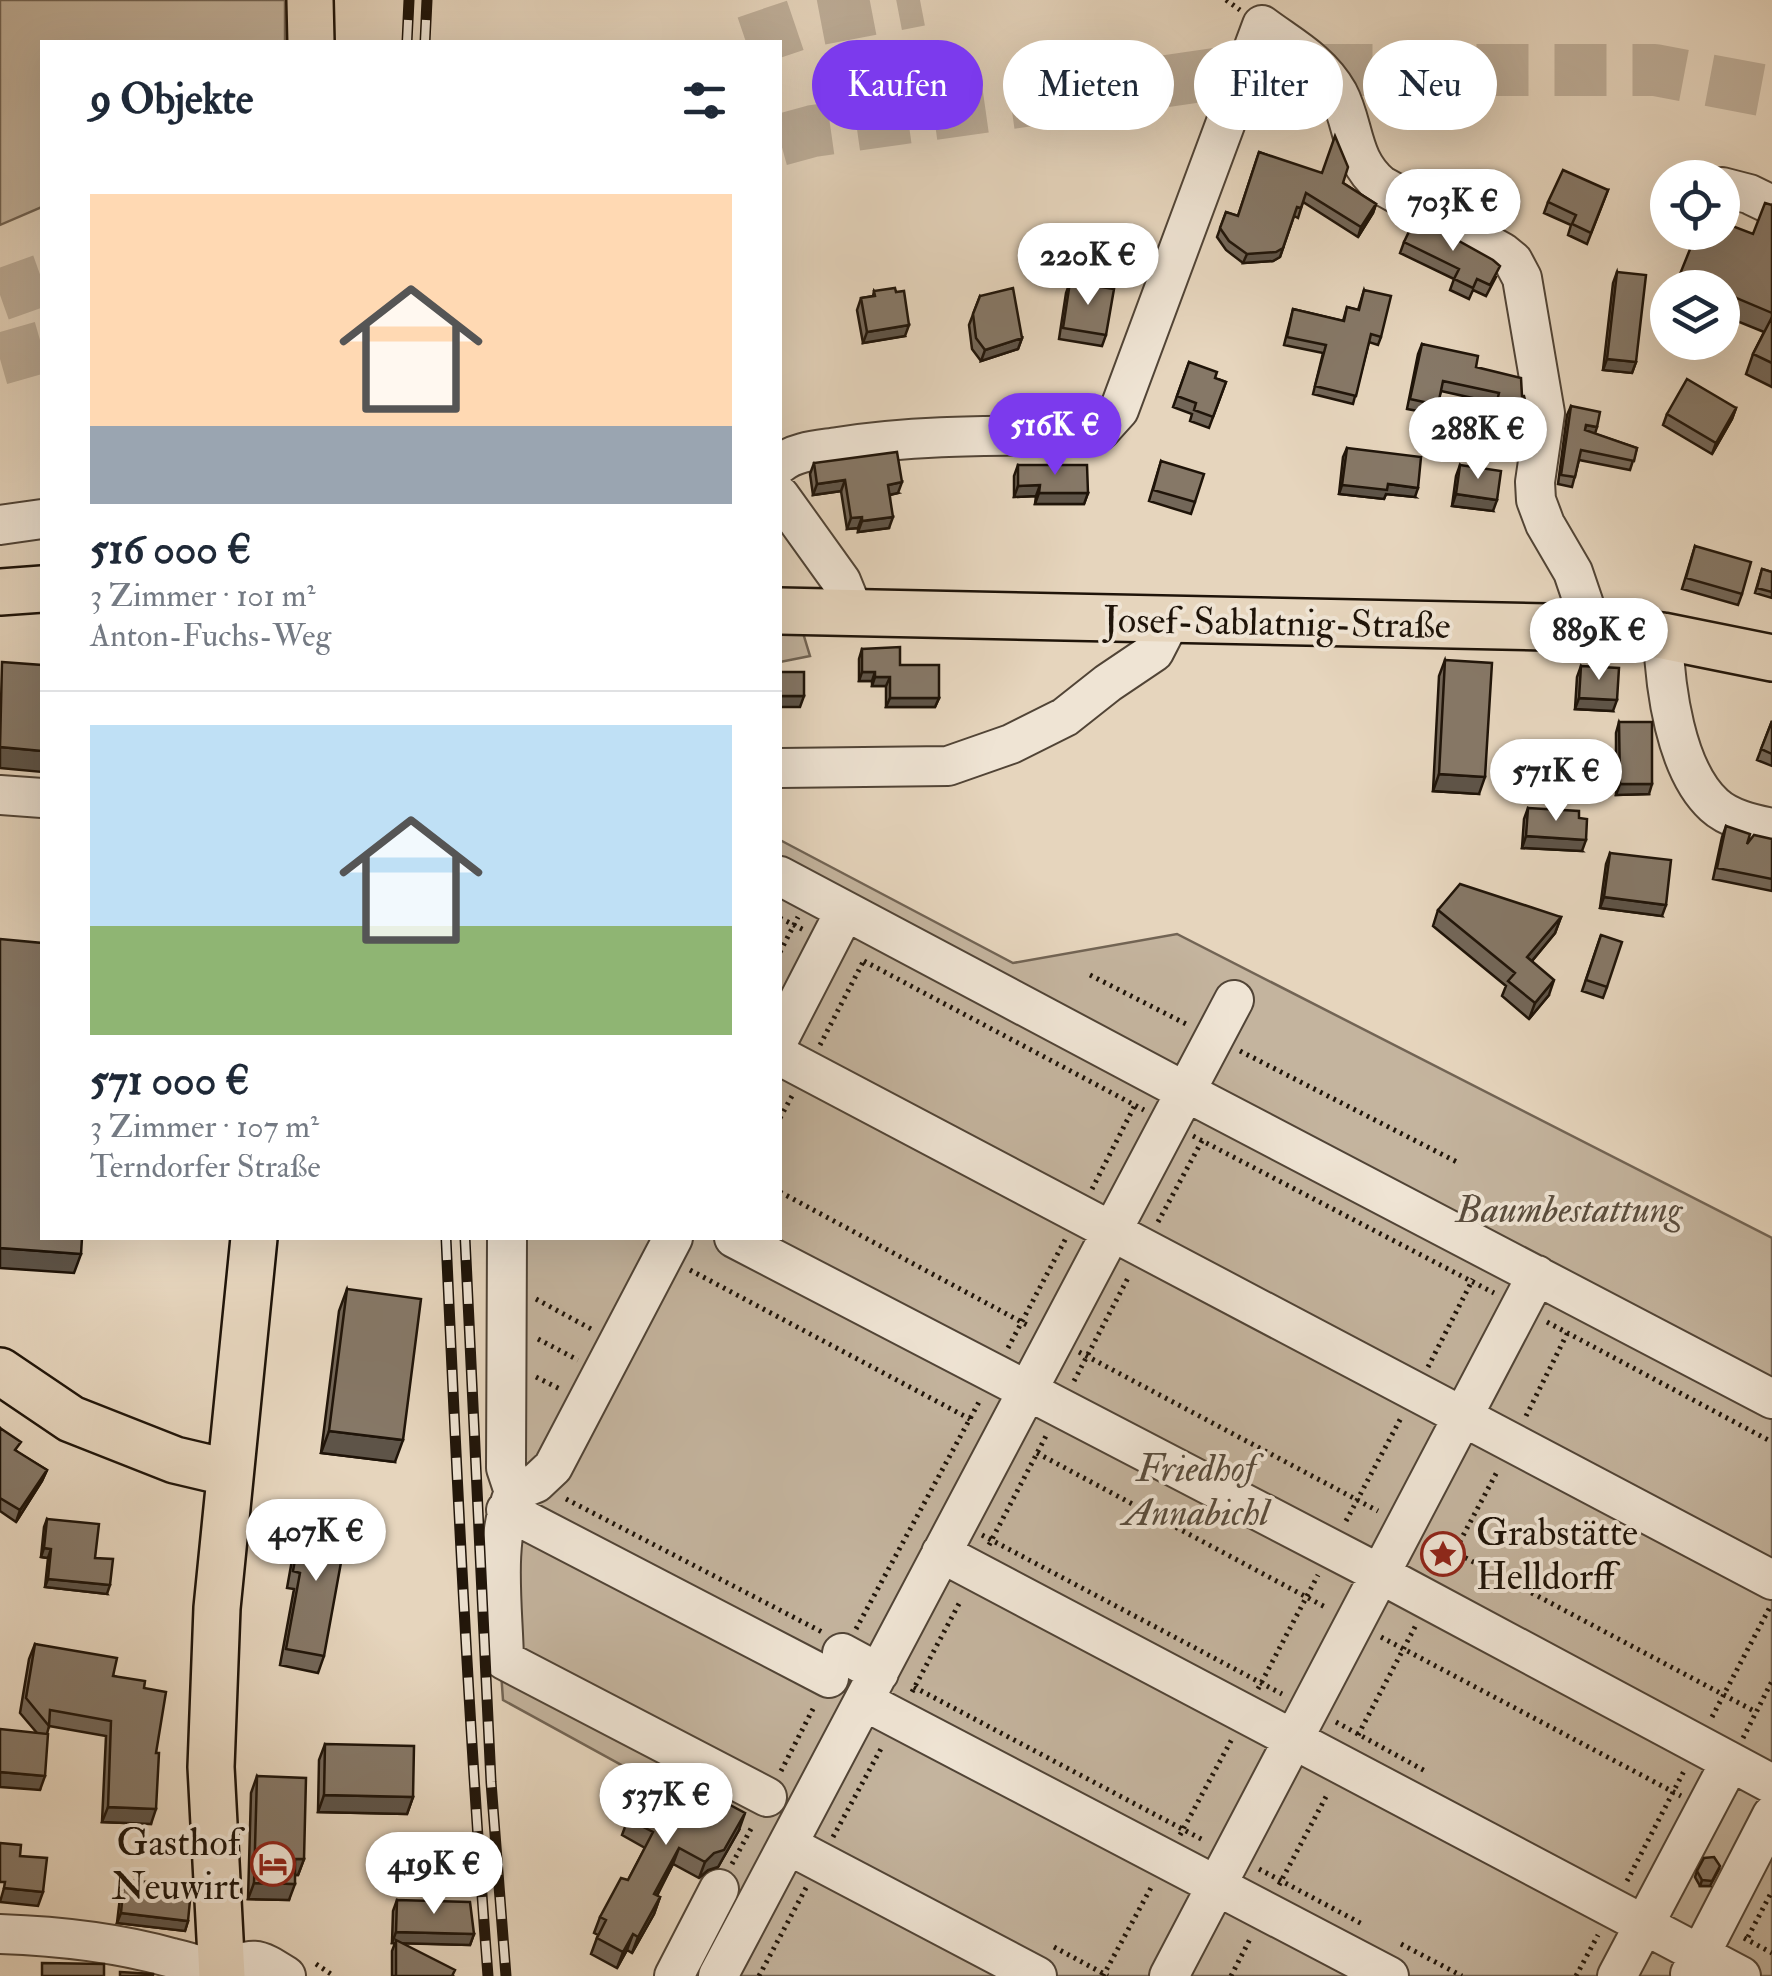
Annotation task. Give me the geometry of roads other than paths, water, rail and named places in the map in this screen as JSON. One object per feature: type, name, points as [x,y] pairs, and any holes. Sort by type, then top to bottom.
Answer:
[{"type":"main road","points":[[310,0],[311,40]]},
{"type":"main road","points":[[0,592],[40,590]]},
{"type":"main road","name":"Josef-Sablatnig-Straße","points":[[782,611],[1592,628],[1663,636],[1772,658]]},
{"type":"main road","points":[[222,1975],[212,1767],[217,1608],[254,1240]]},
{"type":"main road","points":[[0,1371],[71,1420],[174,1460],[230,1472]]},
{"type":"street","points":[[782,460],[864,443],[936,436],[1100,432],[1119,410],[1262,24],[1310,58],[1339,95],[1368,174],[1502,252],[1522,278],[1545,413],[1534,482],[1536,500],[1573,572],[1592,628]]},
{"type":"street","points":[[1740,192],[1772,205]]},
{"type":"street","points":[[782,499],[841,581],[854,613]]},
{"type":"street","points":[[0,526],[40,519]]},
{"type":"street","points":[[782,768],[948,766],[1011,744],[1065,717],[1154,652],[1170,620]]},
{"type":"street","points":[[1663,636],[1672,708],[1686,763],[1698,788],[1717,808],[1772,828]]},
{"type":"street","points":[[0,796],[40,798]]},
{"type":"street","points":[[782,877],[845,910],[1177,1107],[1528,1291],[1772,1399]]},
{"type":"street","points":[[782,1033],[845,910]]},
{"type":"street","points":[[718,1976],[1234,1000]]},
{"type":"street","points":[[793,1063],[1772,1580]]},
{"type":"street","points":[[508,1240],[506,1468],[519,1495],[834,1656],[1393,1959]]},
{"type":"street","points":[[738,1240],[1380,1574],[1772,1784]]},
{"type":"street","points":[[668,1247],[553,1467],[519,1495],[502,1546],[504,1660],[767,1797]]},
{"type":"street","points":[[1170,1976],[1528,1291]]},
{"type":"street","points":[[941,1553],[1629,1917],[1695,1965],[1741,1976]]},
{"type":"street","points":[[1617,1976],[1629,1917],[1714,1754]]},
{"type":"street","points":[[1695,1965],[1772,1815]]},
{"type":"street","points":[[788,1844],[1036,1976]]},
{"type":"street","points":[[674,1976],[720,1889]]},
{"type":"street","points":[[0,1934],[129,1946],[222,1975],[243,1961],[262,1961],[286,1976]]},
{"type":"tunnel","points":[[752,40],[805,22],[920,0]]},
{"type":"tunnel","points":[[782,139],[813,131],[1244,70],[1655,70],[1772,92]]},
{"type":"tunnel","points":[[0,295],[40,281]]},
{"type":"tunnel","points":[[0,359],[40,348]]},
{"type":"railway","points":[[407,40],[409,0]]},
{"type":"railway","points":[[425,40],[427,0]]},
{"type":"railway","points":[[446,1240],[488,1976]]},
{"type":"railway","points":[[465,1240],[491,1782],[506,1976]]},
{"type":"place","name":"Grabstätte Helldorff","points":[[1443,1554]]},
{"type":"place","name":"Gasthof Neuwirt","points":[[273,1864]]},
{"type":"park label","name":"Baumbestattung","points":[[1569,1209]]},
{"type":"park label","name":"Friedhof Annabichl","points":[[1196,1490]]}]
